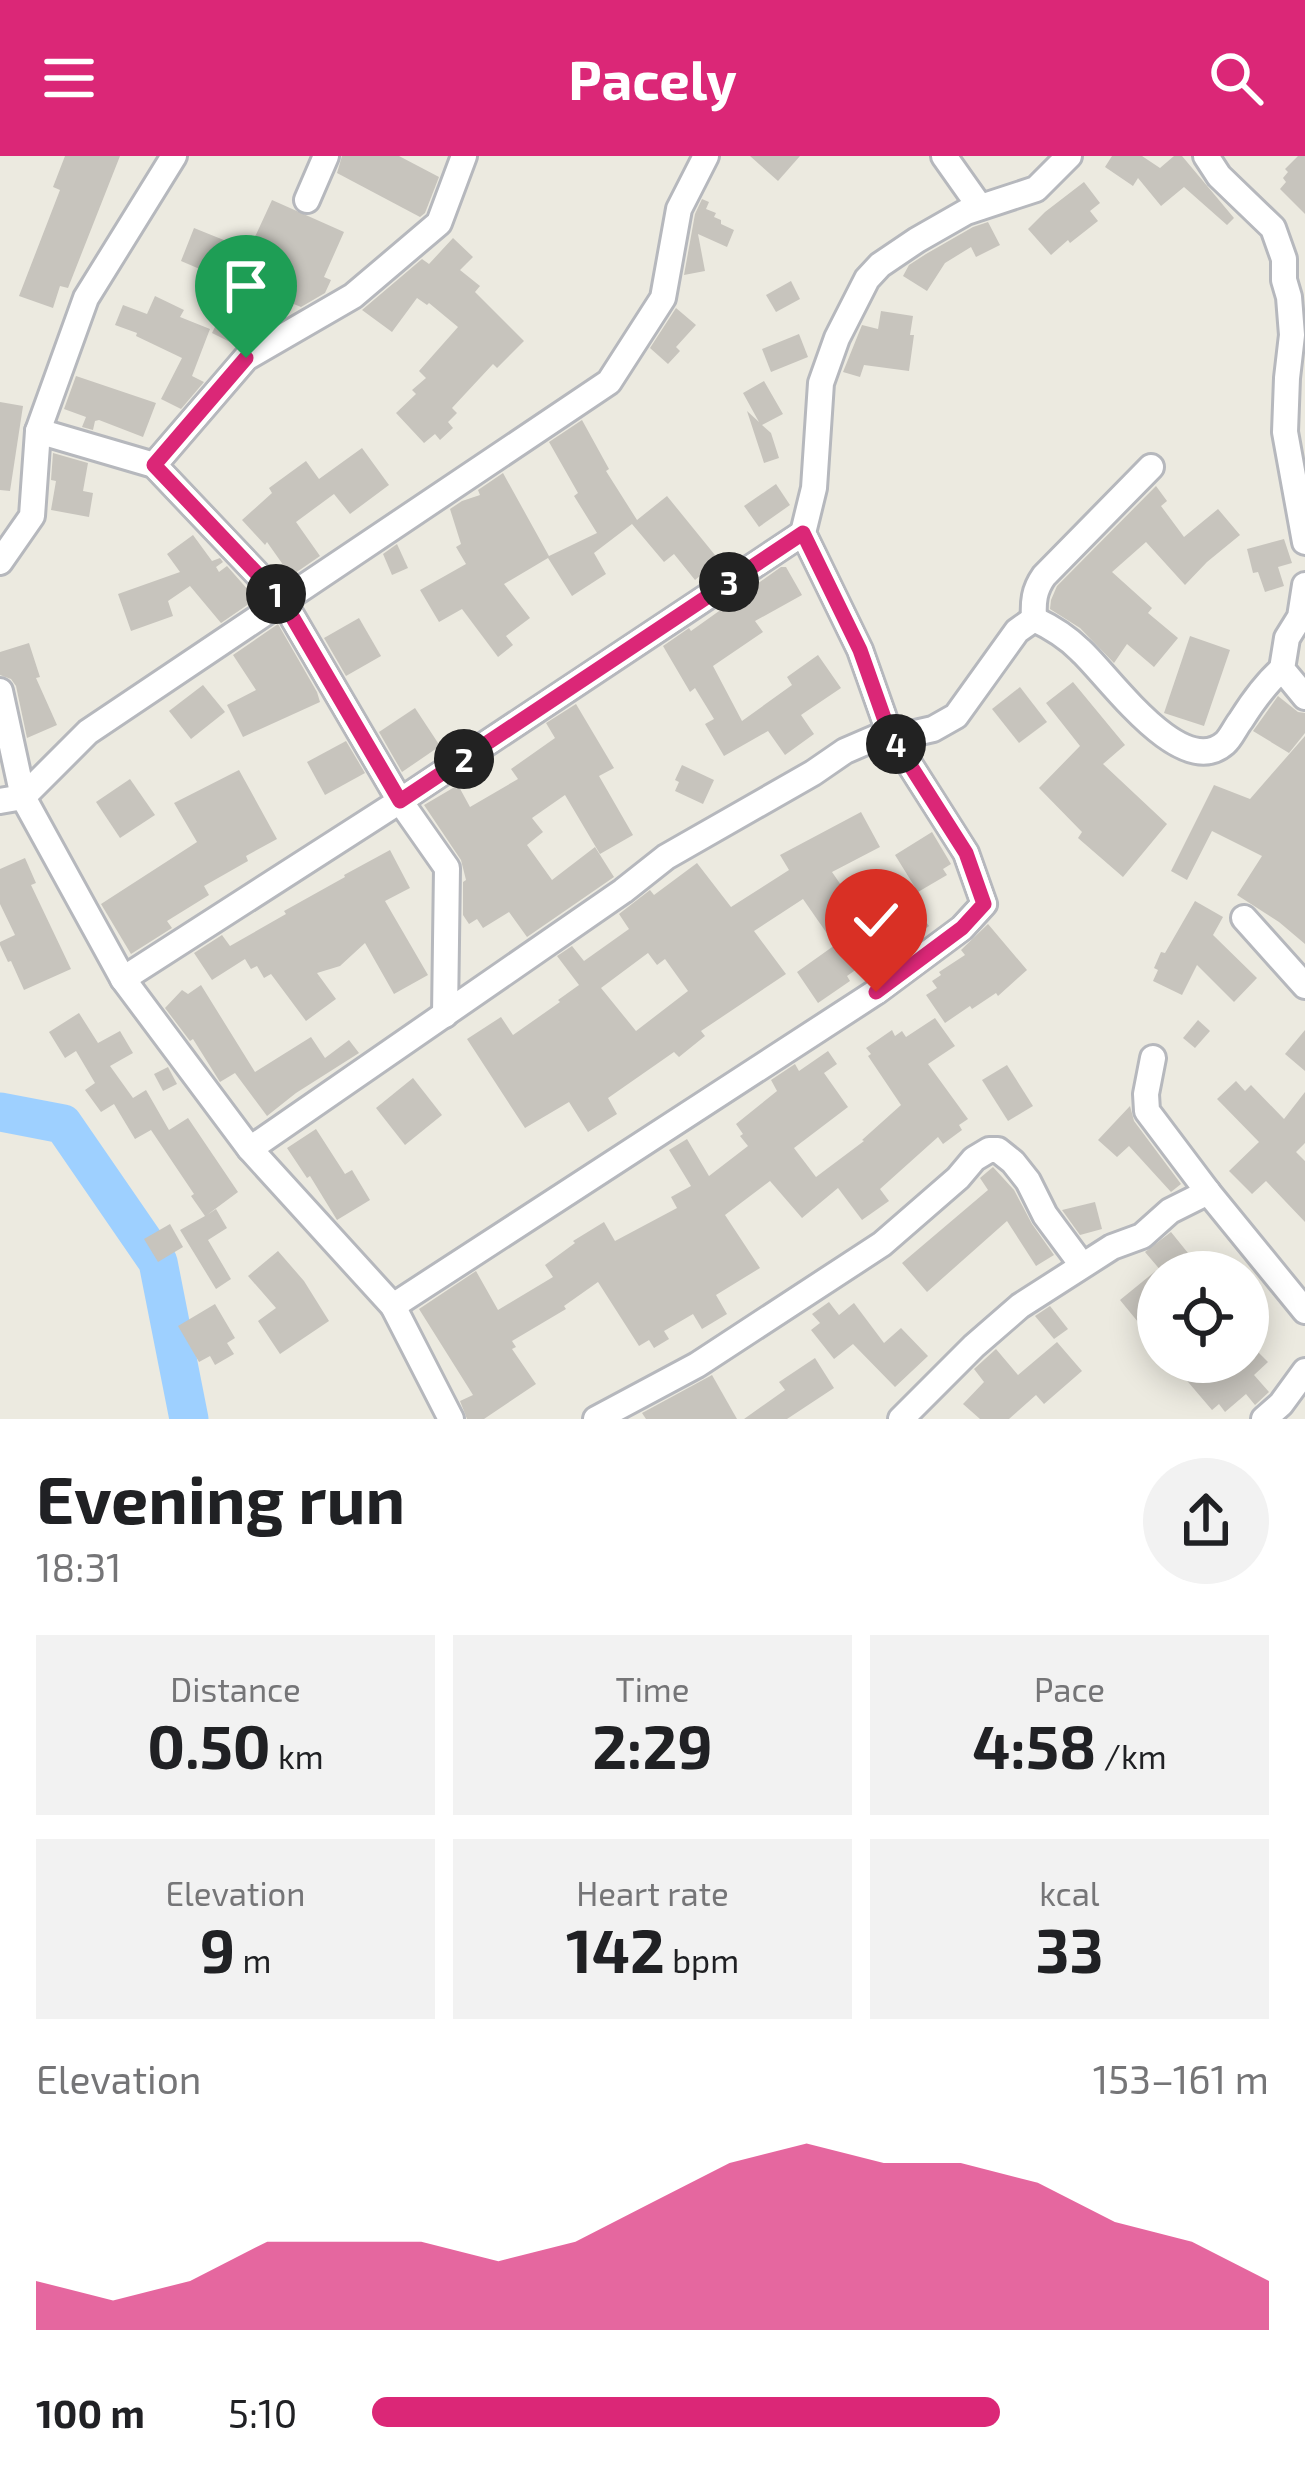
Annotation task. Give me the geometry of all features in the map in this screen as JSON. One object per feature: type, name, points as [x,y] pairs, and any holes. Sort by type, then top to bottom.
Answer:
[{"type":"street","points":[[0,562],[32,516],[38,431],[86,298],[174,156]]},
{"type":"street","points":[[307,200],[326,156]]},
{"type":"street","points":[[154,465],[246,358],[353,296],[439,224],[464,156]]},
{"type":"street","points":[[11,799],[88,732],[609,382],[663,298],[680,209],[706,156]]},
{"type":"street","points":[[944,156],[980,207]]},
{"type":"street","points":[[393,1306],[876,992],[962,928],[984,904],[966,853],[889,732],[860,650],[803,533],[814,488],[821,383],[867,279],[880,265],[966,212],[1036,189],[1069,156]]},
{"type":"street","points":[[1206,156],[1219,176],[1273,227],[1284,259],[1292,335],[1285,432],[1305,542]]},
{"type":"street","points":[[38,431],[154,465],[283,601],[400,801],[447,868],[445,1015]]},
{"type":"street","points":[[1034,619],[1033,601],[1043,576],[1151,467]]},
{"type":"street","points":[[123,979],[803,533]]},
{"type":"street","points":[[1034,619],[1081,650],[1161,734],[1207,751],[1225,743],[1264,685],[1282,669],[1286,638],[1300,617],[1305,585]]},
{"type":"street","points":[[250,1149],[666,857],[845,751],[889,732],[933,729],[956,716],[1017,631],[1034,619]]},
{"type":"street","points":[[1282,669],[1305,698]]},
{"type":"street","points":[[0,691],[11,799],[123,979],[250,1149],[393,1306],[451,1419]]},
{"type":"street","points":[[1244,918],[1305,986]]},
{"type":"street","points":[[1153,1058],[1147,1111],[1305,1311]]},
{"type":"street","points":[[596,1419],[698,1365],[882,1244],[989,1150],[998,1150],[1021,1172],[1082,1265]]},
{"type":"street","points":[[902,1419],[1020,1306],[1112,1247],[1142,1236],[1170,1210],[1208,1192]]},
{"type":"street","points":[[1264,1419],[1305,1371]]},
{"type":"building","points":[[65,156],[120,156],[68,288],[60,286],[53,308],[19,296],[60,190],[53,187]]},
{"type":"building","points":[[342,156],[399,156],[439,177],[425,213],[420,217],[337,173]]},
{"type":"building","points":[[750,156],[800,156],[778,181]]},
{"type":"building","points":[[1112,156],[1142,156],[1160,168],[1174,156],[1182,156],[1234,218],[1227,225],[1184,187],[1161,206],[1138,178],[1133,186],[1105,167]]},
{"type":"building","points":[[1298,156],[1305,156],[1305,214],[1280,189],[1286,182],[1285,169]]},
{"type":"building","points":[[1084,182],[1100,203],[1090,211],[1098,221],[1051,255],[1028,229]]},
{"type":"building","points":[[702,199],[709,202],[706,209],[716,213],[721,224],[734,230],[727,247],[698,234],[705,271],[684,275],[695,214]]},
{"type":"building","points":[[272,200],[344,232],[324,277],[331,280],[325,293],[301,307],[274,296],[277,287],[224,257],[216,276],[181,261],[194,228],[246,249]]},
{"type":"building","points":[[988,222],[1000,245],[976,257],[971,247],[945,263],[927,291],[903,276],[909,265],[926,254]]},
{"type":"building","points":[[453,238],[473,257],[460,270],[480,286],[475,292],[524,341],[497,368],[493,364],[452,408],[457,413],[448,422],[453,428],[440,440],[435,434],[424,443],[396,413],[426,378],[419,371],[458,327],[417,298],[392,332],[362,310],[422,259],[429,264]]},
{"type":"building","points":[[791,281],[800,299],[776,312],[766,295]]},
{"type":"building","points":[[155,296],[184,310],[180,317],[210,329],[192,376],[204,382],[181,409],[161,399],[182,358],[115,325],[123,305],[147,314]]},
{"type":"building","points":[[226,305],[255,319],[236,345],[212,333]]},
{"type":"building","points":[[676,308],[696,325],[668,364],[650,348]]},
{"type":"building","points":[[881,311],[913,316],[909,371],[864,365],[860,377],[843,372],[862,325],[878,329]]},
{"type":"building","points":[[799,334],[808,357],[771,372],[762,349]]},
{"type":"building","points":[[76,376],[156,403],[143,437],[99,420],[93,430],[82,427],[86,417],[64,409]]},
{"type":"building","points":[[764,381],[783,414],[762,425],[771,433],[779,458],[764,463],[747,411],[759,422],[743,393]]},
{"type":"building","points":[[0,402],[23,406],[10,491],[0,490]]},
{"type":"building","points":[[582,420],[637,520],[667,496],[719,560],[695,580],[674,554],[664,562],[632,524],[594,553],[606,574],[572,596],[548,558],[504,584],[530,618],[506,636],[513,645],[498,657],[462,609],[439,622],[420,590],[466,564],[456,547],[461,544],[450,509],[480,495],[478,490],[503,473],[549,556],[597,533],[549,442]]},
{"type":"building","points":[[362,448],[389,485],[350,514],[334,494],[296,522],[320,556],[291,576],[267,542],[265,545],[242,520],[272,493],[269,488],[306,461],[319,479]]},
{"type":"building","points":[[53,453],[88,463],[83,491],[93,493],[89,517],[51,510],[56,481],[51,480]]},
{"type":"building","points":[[776,484],[790,505],[759,527],[744,506]]},
{"type":"building","points":[[1156,486],[1167,501],[1161,506],[1184,537],[1218,509],[1240,535],[1185,585],[1146,542],[1112,572],[1178,638],[1154,667],[1127,644],[1114,663],[1080,628],[1050,609],[1051,600],[1057,586]]},
{"type":"building","points":[[193,535],[212,561],[220,558],[223,562],[216,567],[219,572],[227,566],[256,599],[221,623],[190,586],[168,601],[173,616],[131,631],[118,594],[180,572],[167,554]]},
{"type":"building","points":[[1284,539],[1292,563],[1278,567],[1284,586],[1265,592],[1258,572],[1253,573],[1247,549]]},
{"type":"building","points":[[397,544],[408,568],[392,575],[383,554]]},
{"type":"building","points":[[786,567],[802,595],[755,621],[763,632],[713,666],[742,721],[792,685],[787,677],[818,655],[841,688],[801,715],[814,734],[785,755],[768,731],[724,756],[705,724],[714,719],[695,688],[690,692],[663,646]]},
{"type":"building","points":[[359,618],[381,656],[346,676],[324,638]]},
{"type":"building","points":[[278,624],[320,702],[243,737],[227,705],[256,690],[233,655]]},
{"type":"building","points":[[1190,636],[1230,650],[1204,726],[1164,713]]},
{"type":"building","points":[[29,643],[40,677],[36,678],[57,725],[27,738],[16,686],[0,675],[0,652]]},
{"type":"building","points":[[1073,682],[1125,745],[1103,764],[1167,824],[1123,877],[1078,838],[1082,832],[1039,788],[1080,746],[1046,703]]},
{"type":"building","points":[[203,685],[225,712],[191,739],[169,711]]},
{"type":"building","points":[[1020,687],[1047,722],[1019,743],[992,709]]},
{"type":"building","points":[[1278,696],[1305,713],[1305,733],[1289,753],[1253,731]]},
{"type":"building","points":[[576,704],[614,768],[599,776],[633,835],[600,854],[565,795],[532,818],[543,832],[527,845],[552,880],[595,847],[614,877],[527,937],[509,912],[483,928],[477,919],[469,924],[463,915],[466,880],[461,860],[424,805],[458,785],[470,807],[518,779],[511,769],[555,738],[546,723]]},
{"type":"building","points":[[415,708],[440,746],[402,772],[379,732]]},
{"type":"building","points":[[1305,736],[1305,944],[1237,895],[1262,856],[1212,831],[1187,880],[1171,871],[1214,785],[1250,799]]},
{"type":"building","points":[[346,741],[365,773],[325,795],[307,762]]},
{"type":"building","points":[[682,765],[714,780],[703,804],[675,791]]},
{"type":"building","points":[[239,770],[277,839],[204,886],[209,895],[167,921],[172,928],[131,954],[101,904],[197,842],[174,803]]},
{"type":"building","points":[[130,779],[155,815],[120,838],[96,802]]},
{"type":"building","points":[[861,812],[880,847],[832,872],[885,949],[818,1003],[797,972],[835,945],[803,899],[754,931],[786,974],[701,1031],[705,1036],[679,1057],[674,1052],[608,1098],[617,1114],[588,1132],[569,1102],[525,1128],[467,1039],[501,1017],[513,1035],[560,1002],[579,985],[557,956],[572,946],[584,961],[629,929],[619,914],[650,890],[654,895],[697,863],[731,907],[789,870],[780,855]],"holes":[[[648,953],[657,965],[665,959],[688,991],[636,1031],[601,988]]]},
{"type":"building","points":[[932,832],[951,864],[943,869],[947,875],[918,892],[895,855]]},
{"type":"building","points":[[390,850],[410,888],[385,901],[428,975],[394,994],[365,943],[340,966],[317,973],[336,999],[306,1021],[271,974],[264,978],[245,959],[212,980],[194,953],[222,935],[230,946]]},
{"type":"building","points":[[25,858],[36,883],[31,885],[71,969],[24,990],[0,945],[15,935],[0,904],[0,869]]},
{"type":"building","points":[[1195,901],[1223,917],[1213,935],[1257,978],[1234,1002],[1197,965],[1182,995],[1153,981],[1161,952],[1165,953]]},
{"type":"building","points":[[917,910],[929,926],[909,941],[897,924]]},
{"type":"building","points":[[988,924],[1027,970],[998,996],[970,1006],[945,1023],[926,995],[937,988],[932,981],[965,955],[961,950]]},
{"type":"building","points":[[201,985],[255,1072],[311,1037],[325,1058],[349,1040],[359,1053],[267,1116],[235,1073],[220,1082],[193,1039],[165,1008],[182,990],[188,994]]},
{"type":"building","points":[[79,1013],[98,1043],[120,1031],[133,1053],[110,1066],[133,1098],[146,1090],[169,1130],[188,1118],[238,1192],[207,1215],[216,1209],[227,1228],[208,1240],[231,1279],[216,1289],[180,1230],[205,1216],[194,1194],[151,1130],[135,1139],[114,1104],[101,1112],[85,1090],[95,1083],[76,1051],[65,1058],[49,1032]]},
{"type":"building","points":[[935,1018],[955,1046],[928,1064],[968,1119],[959,1125],[962,1130],[943,1144],[938,1137],[880,1189],[889,1201],[862,1220],[838,1188],[802,1218],[770,1181],[725,1215],[760,1268],[716,1295],[727,1314],[702,1329],[693,1314],[664,1331],[669,1339],[654,1348],[649,1340],[639,1346],[598,1282],[566,1309],[512,1341],[516,1347],[512,1349],[536,1384],[484,1419],[467,1419],[460,1401],[473,1395],[419,1309],[476,1271],[498,1310],[553,1277],[545,1265],[604,1222],[615,1241],[677,1208],[671,1197],[691,1186],[669,1150],[687,1139],[709,1176],[748,1146],[736,1124],[777,1091],[771,1080],[795,1064],[799,1071],[828,1051],[837,1064],[824,1073],[848,1107],[794,1148],[816,1177],[901,1105],[866,1048],[892,1030],[895,1036],[902,1031],[906,1037]]},
{"type":"building","points":[[1198,1020],[1210,1031],[1195,1048],[1183,1038]]},
{"type":"building","points":[[1305,1030],[1305,1071],[1285,1054]]},
{"type":"building","points":[[1007,1065],[1033,1106],[1008,1121],[982,1080]]},
{"type":"building","points":[[168,1067],[177,1084],[163,1091],[154,1074]]},
{"type":"building","points":[[413,1078],[442,1115],[405,1145],[376,1108]]},
{"type":"building","points":[[1236,1081],[1245,1091],[1251,1085],[1284,1119],[1305,1092],[1305,1143],[1296,1152],[1305,1161],[1305,1222],[1266,1181],[1252,1194],[1229,1171],[1259,1142],[1217,1099]]},
{"type":"building","points":[[1130,1106],[1134,1121],[1181,1184],[1171,1192],[1129,1146],[1117,1157],[1098,1140]]},
{"type":"building","points":[[316,1129],[345,1174],[352,1170],[370,1200],[337,1220],[287,1148]]},
{"type":"building","points":[[993,1167],[1014,1190],[1054,1255],[1036,1266],[1007,1221],[927,1292],[902,1263],[988,1190],[980,1178]]},
{"type":"building","points":[[1095,1202],[1102,1229],[1080,1235],[1062,1210]]},
{"type":"building","points":[[170,1224],[183,1247],[158,1262],[144,1239]]},
{"type":"building","points":[[1171,1232],[1186,1251],[1146,1251]]},
{"type":"building","points":[[278,1251],[329,1321],[280,1354],[258,1321],[276,1308],[248,1276]]},
{"type":"building","points":[[1137,1286],[1137,1321],[1120,1300]]},
{"type":"building","points":[[829,1302],[839,1315],[854,1303],[884,1343],[901,1328],[928,1356],[895,1387],[853,1344],[834,1359],[811,1330],[820,1323],[812,1314]]},
{"type":"building","points":[[215,1304],[235,1338],[227,1343],[234,1354],[215,1365],[210,1356],[199,1362],[178,1326]]},
{"type":"building","points":[[1050,1306],[1068,1329],[1054,1339],[1035,1316]]},
{"type":"building","points":[[1057,1342],[1082,1371],[1044,1404],[1036,1395],[1009,1419],[980,1419],[963,1404],[984,1382],[974,1369],[996,1349],[1018,1375]]},
{"type":"building","points":[[815,1358],[834,1388],[787,1419],[744,1419],[785,1390],[779,1382]]},
{"type":"building","points":[[712,1375],[737,1419],[646,1419],[642,1413]]},
{"type":"building","points":[[1189,1383],[1261,1383],[1269,1392],[1255,1405],[1246,1394],[1225,1412],[1219,1404],[1212,1410]]},
{"type":"waterway","points":[[0,1112],[63,1124],[158,1262],[189,1419]]},
{"type":"route","points":[[246,358],[154,465],[283,601],[400,801],[803,533],[860,650],[889,732],[966,853],[984,904],[962,928],[876,992]]}]
